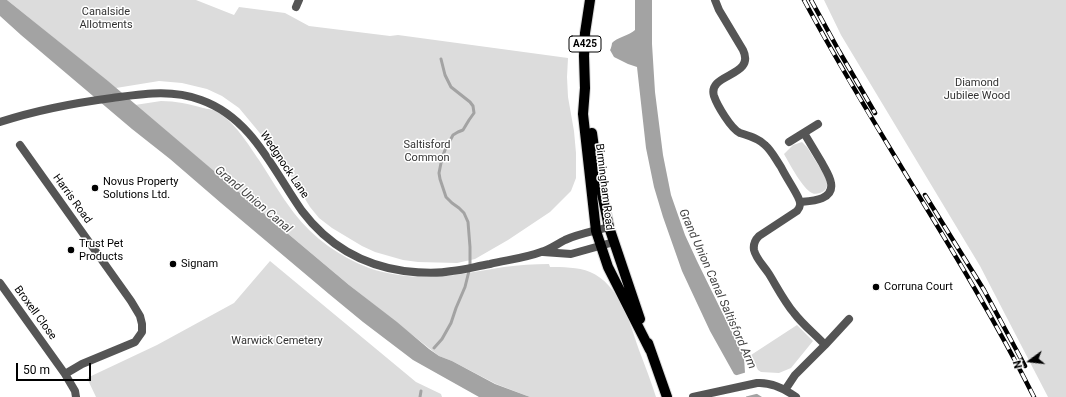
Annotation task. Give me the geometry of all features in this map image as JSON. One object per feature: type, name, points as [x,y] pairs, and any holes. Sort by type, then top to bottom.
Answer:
[{"type":"main road","name":"Birmingham Road","points":[[590,0],[585,33],[585,88],[583,114],[596,231],[608,267],[650,350]]},
{"type":"main road","name":"Birmingham Road","points":[[585,88],[590,113],[597,170],[609,227],[667,397]]},
{"type":"street","points":[[715,0],[719,10],[743,50],[746,59],[740,69],[717,82],[713,91],[715,98],[732,127],[739,132],[760,140],[769,149],[801,202],[797,211],[757,237],[754,243],[754,250],[794,313],[825,344]]},
{"type":"street","name":"Wedgnock Lane","points":[[0,122],[43,110],[76,103],[157,93],[167,93],[200,99],[220,108],[247,130],[264,152],[302,210],[320,231],[341,248],[358,257],[373,264],[404,271],[441,273],[465,269],[542,252],[567,239],[609,227]]},
{"type":"street","points":[[789,142],[818,124]]},
{"type":"street","points":[[801,202],[819,200],[830,191],[832,184],[804,133]]},
{"type":"street","name":"Harris Road","points":[[20,145],[131,301],[140,316],[142,324],[142,332],[136,342],[82,364],[65,374]]},
{"type":"street","name":"Wedgnock Lane","points":[[542,252],[571,254],[614,242]]},
{"type":"street","name":"Broxell Close","points":[[0,283],[65,374],[75,391],[76,397]]},
{"type":"street","points":[[785,390],[795,375],[849,319]]},
{"type":"street","points":[[693,397],[765,382],[785,390],[796,397]]},
{"type":"green space","name":"Saltisford Common","points":[[7,0],[196,0],[234,15],[239,7],[285,13],[309,26],[390,36],[398,35],[568,58],[568,97],[574,131],[576,178],[571,191],[550,212],[508,240],[475,259],[457,263],[418,262],[403,260],[375,252],[332,228],[319,218],[259,132],[239,108],[222,96],[207,89],[182,83],[159,81],[116,88]]},
{"type":"green space","name":"Diamond Jubilee Wood","points":[[824,0],[1066,0],[1066,397],[1048,397],[980,266],[841,35]]},
{"type":"green space","points":[[161,101],[182,103],[212,110],[223,116],[235,127],[245,140],[301,222],[328,246],[358,264],[392,274],[415,277],[451,276],[532,264],[549,264],[550,267],[580,269],[590,272],[609,285],[622,305],[632,328],[656,397],[530,397],[496,384],[452,361],[439,356],[349,285],[135,105]]},
{"type":"green space","points":[[802,142],[807,147],[826,178],[827,188],[820,193],[815,194],[808,191],[796,175],[784,154],[793,145]]},
{"type":"green space","name":"Warwick Cemetery","points":[[270,261],[416,382],[441,394],[442,397],[96,397],[87,378],[157,345],[234,303]]},
{"type":"green space","points":[[797,325],[813,341],[791,368],[779,373],[761,372],[758,370],[751,355]]},
{"type":"shaded area","points":[[0,0],[7,0],[108,81],[349,285],[429,349],[439,356],[452,361],[495,384],[530,397],[479,397],[413,360],[329,294],[21,35],[0,16]]},
{"type":"shaded area","points":[[635,0],[652,0],[652,44],[655,92],[663,155],[671,195],[685,235],[744,357],[745,373],[754,392],[762,397],[746,397],[741,378],[734,374],[710,331],[682,271],[663,217],[654,187],[646,148],[637,67],[614,57],[610,50],[614,41],[635,30]]},
{"type":"pier","points":[[747,372],[755,391],[760,393],[744,397],[739,379],[734,376]]},
{"type":"waterway","points":[[434,348],[442,339],[451,323],[465,287],[470,267],[468,222],[464,213],[446,197],[439,173],[442,158],[453,135],[463,130],[474,113],[473,106],[470,102],[451,87],[445,75],[441,59]]},
{"type":"waterway","points":[[420,397],[421,391]]},
{"type":"railway","points":[[804,0],[861,100],[979,296],[1034,397]]},
{"type":"railway","points":[[811,0],[875,113]]},
{"type":"railway","points":[[925,195],[984,290],[1025,366]]},
{"type":"place","name":"Novus Property Solutions Ltd.","points":[[95,188]]},
{"type":"place","name":"Trust Pet Products","points":[[71,250]]},
{"type":"place","name":"Signam","points":[[173,264]]},
{"type":"place","name":"Corruna Court","points":[[876,287]]},
{"type":"park label","name":"Canalside Allotments","points":[[106,18]]},
{"type":"water label","name":"Grand Union Canal","points":[[253,200]]},
{"type":"water label","name":"Grand Union Canal Saltisford Arm","points":[[717,289]]}]
